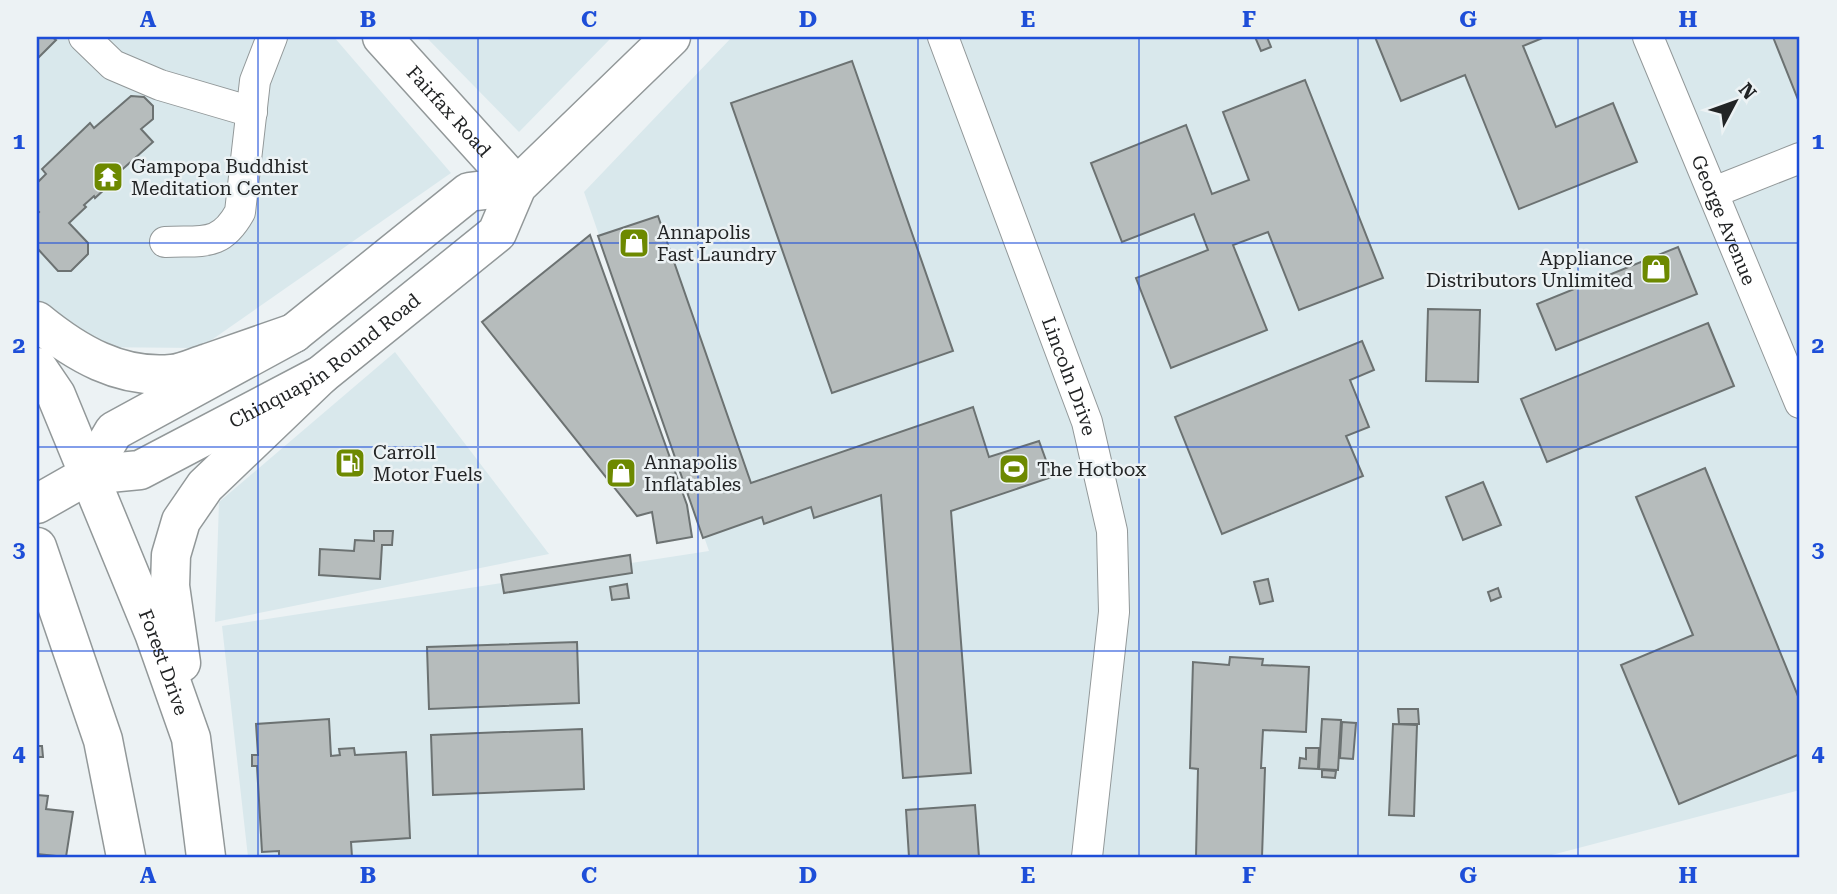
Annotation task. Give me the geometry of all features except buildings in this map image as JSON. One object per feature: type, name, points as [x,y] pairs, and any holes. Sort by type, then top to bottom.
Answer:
[{"type":"main road","name":"Fairfax Road","points":[[382,37],[517,186]]},
{"type":"main road","name":"Chinquapin Round Road","points":[[37,504],[88,475],[140,470],[321,375],[497,233],[517,186],[671,37]]},
{"type":"main road","name":"Chinquapin Round Road","points":[[88,475],[114,431],[295,333],[469,192],[517,186]]},
{"type":"main road","points":[[37,321],[86,356],[114,368],[143,374],[175,374],[295,333]]},
{"type":"main road","name":"Forest Drive","points":[[37,367],[56,395],[153,633],[191,738],[206,857]]},
{"type":"main road","points":[[191,738],[170,586],[170,555],[181,521],[205,486],[321,375]]},
{"type":"main road","points":[[37,547],[103,740],[126,857]]},
{"type":"street","points":[[84,37],[113,65],[160,85],[252,112]]},
{"type":"street","points":[[165,242],[215,239],[230,230],[240,212],[255,81],[272,37]]},
{"type":"street","name":"Lincoln Drive","points":[[943,37],[1087,422],[1112,531],[1114,612],[1087,857]]},
{"type":"street","name":"George Avenue","points":[[1648,37],[1800,403]]},
{"type":"street","points":[[1714,192],[1800,158]]},
{"type":"shaded area","points":[[37,37],[334,37],[451,173],[200,348],[83,347],[37,297]]},
{"type":"shaded area","points":[[426,37],[612,37],[519,132]]},
{"type":"shaded area","points":[[732,37],[1800,37],[1800,790],[1544,857],[248,857],[222,626],[709,551],[584,192]]},
{"type":"shaded area","points":[[395,352],[549,554],[215,622],[219,502]]},
{"type":"place","name":"Gampopa Buddhist Meditation Center","points":[[108,177]]},
{"type":"place","name":"Annapolis Fast Laundry","points":[[634,243]]},
{"type":"place","name":"Appliance Distributors Unlimited","points":[[1656,269]]},
{"type":"place","name":"Carroll Motor Fuels","points":[[350,463]]},
{"type":"place","name":"The Hotbox","points":[[1014,469]]},
{"type":"place","name":"Annapolis Inflatables","points":[[621,473]]}]
